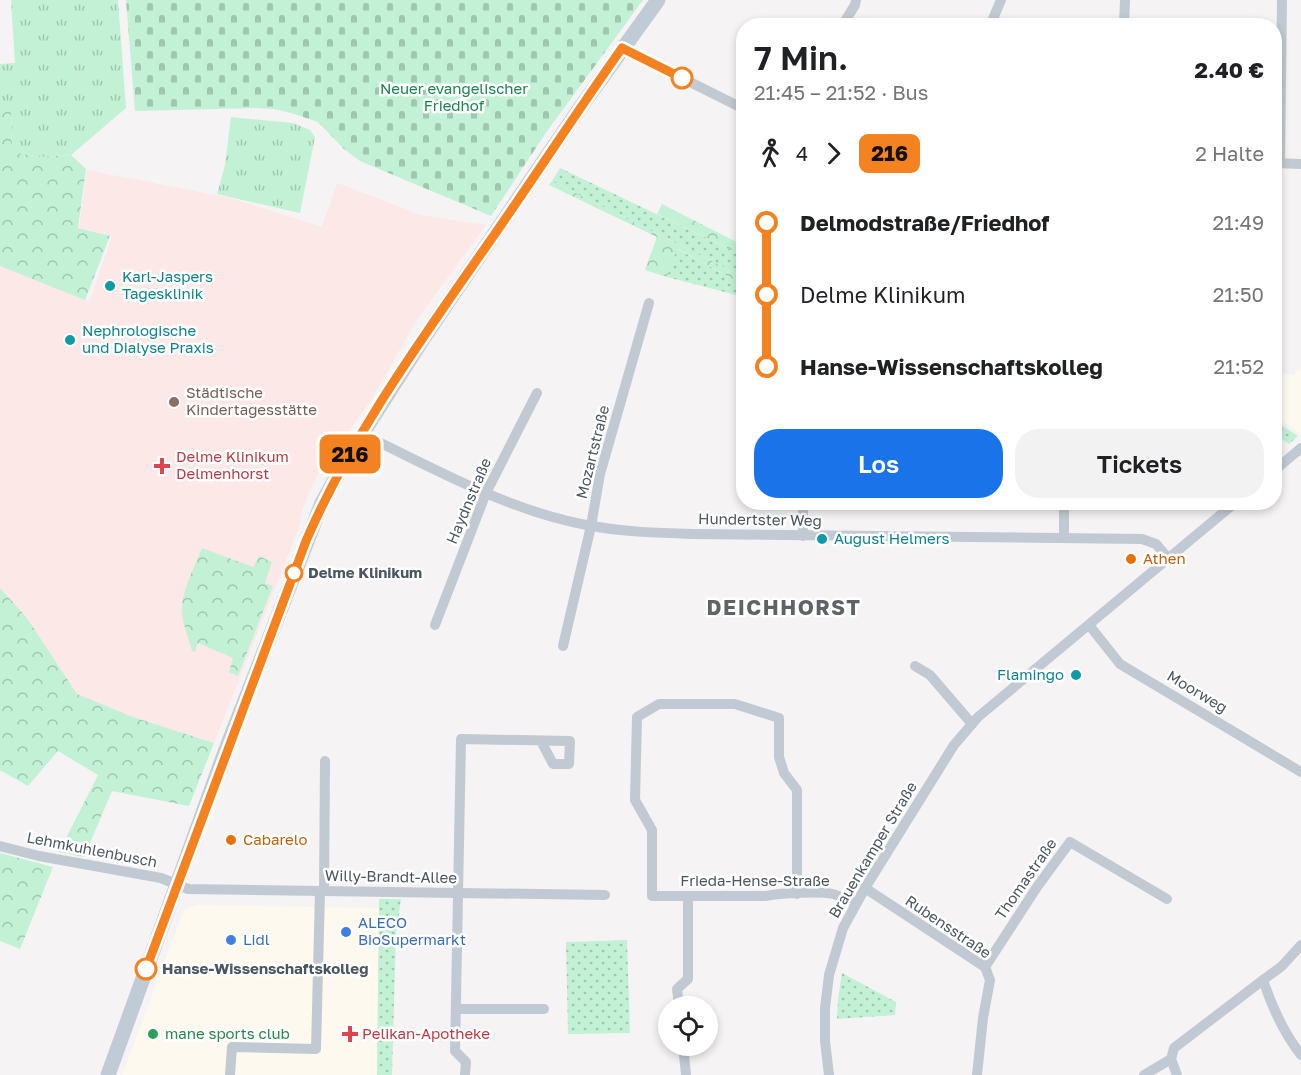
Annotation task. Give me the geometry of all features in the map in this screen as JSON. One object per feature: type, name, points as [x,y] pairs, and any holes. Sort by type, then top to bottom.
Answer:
[{"type":"main road","points":[[108,1075],[322,503],[362,434],[423,339],[622,48],[658,0]]},
{"type":"street","points":[[847,18],[856,0]]},
{"type":"street","points":[[993,18],[1001,0]]},
{"type":"street","points":[[1124,18],[1125,0]]},
{"type":"street","points":[[1281,18],[1282,0]]},
{"type":"street","points":[[622,48],[736,105]]},
{"type":"street","points":[[1282,163],[1301,164]]},
{"type":"street","name":"Mozartstraße","points":[[563,646],[591,526],[600,474],[649,303]]},
{"type":"street","name":"Haydnstraße","points":[[435,625],[486,493],[537,393]]},
{"type":"street","name":"Hundertster Weg","points":[[362,434],[513,505],[591,526],[650,533],[1142,540],[1156,543],[1168,558]]},
{"type":"street","points":[[1282,464],[1301,448]]},
{"type":"street","points":[[803,510],[803,536]]},
{"type":"street","points":[[1064,510],[1064,538]]},
{"type":"street","name":"Brauenkamper Straße","points":[[829,1075],[825,1041],[825,1008],[829,975],[843,928],[865,888],[954,745],[972,724],[1226,510]]},
{"type":"street","name":"Moorweg","points":[[1089,625],[1120,664],[1301,772]]},
{"type":"street","points":[[915,666],[930,675],[972,724]]},
{"type":"street","name":"Frieda-Hense-Straße","points":[[797,894],[797,790],[784,773],[779,757],[779,718],[735,704],[659,704],[637,717],[635,800],[652,830],[652,896],[833,894],[856,904]]},
{"type":"street","points":[[465,1075],[466,1062],[455,1051],[461,740],[541,741]]},
{"type":"street","points":[[230,1075],[232,1047],[316,1049],[325,761]]},
{"type":"street","name":"Thomastraße","points":[[986,967],[1037,887],[1070,842],[1167,899]]},
{"type":"street","name":"Lehmkuhlenbusch","points":[[0,846],[39,856],[161,878],[177,886]]},
{"type":"street","name":"Willy-Brandt-Allee","points":[[177,886],[188,889],[605,895]]},
{"type":"street","name":"Rubensstraße","points":[[865,888],[986,967],[990,980],[977,1075]]},
{"type":"street","points":[[678,996],[677,989],[688,979],[688,896]]},
{"type":"street","points":[[1177,1075],[1171,1059],[1174,1048],[1181,1040],[1282,966],[1301,945]]},
{"type":"street","points":[[1263,980],[1272,1007],[1285,1032],[1301,1055]]},
{"type":"street","points":[[456,1009],[544,1008]]},
{"type":"street","points":[[684,1056],[686,1074]]},
{"type":"street","points":[[1143,1075],[1171,1059]]},
{"type":"shaded area","name":"Delme Klinikum Delmenhorst","points":[[87,170],[230,198],[322,227],[337,183],[421,215],[486,225],[416,321],[371,400],[316,478],[303,507],[298,530],[214,743],[133,717],[77,694],[27,618],[0,588],[0,266],[90,301],[112,236],[79,228]]},
{"type":"shaded area","points":[[1301,368],[1301,434],[1282,422],[1282,373],[1293,375]]},
{"type":"shaded area","points":[[197,905],[379,908],[377,1075],[122,1075],[182,915],[185,909]]},
{"type":"green space","points":[[11,0],[118,0],[126,108],[71,155],[40,157],[12,152],[11,108],[0,107],[0,64],[15,63]]},
{"type":"green space","name":"Neuer evangelischer Friedhof","points":[[126,0],[643,0],[545,134],[491,216],[360,161],[344,149],[318,122],[291,113],[256,108],[135,111]]},
{"type":"green space","points":[[0,107],[11,107],[12,152],[40,157],[71,155],[86,169],[78,228],[110,236],[85,300],[0,266]]},
{"type":"green space","points":[[231,117],[293,123],[310,130],[315,137],[300,213],[217,194],[225,165]]},
{"type":"green space","points":[[560,168],[736,252],[736,273],[552,181]]},
{"type":"green space","points":[[552,181],[736,273],[736,281],[678,249],[667,277],[645,270],[657,237],[549,185]]},
{"type":"green space","points":[[662,204],[736,242],[736,252],[657,214]]},
{"type":"green space","points":[[677,249],[736,281],[736,295],[667,277]]},
{"type":"green space","points":[[1282,426],[1298,436],[1289,444],[1282,439]]},
{"type":"green space","points":[[202,548],[253,567],[259,556],[272,562],[265,583],[273,586],[238,676],[229,672],[233,658],[198,643],[195,652],[192,651],[185,627],[182,613],[183,597]]},
{"type":"green space","points":[[0,588],[27,618],[77,694],[133,717],[214,743],[189,806],[112,791],[84,857],[59,852],[98,775],[58,751],[28,786],[0,770]]},
{"type":"green space","points":[[0,853],[53,867],[20,949],[0,941]]},
{"type":"green space","points":[[379,899],[401,899],[396,933],[392,1075],[377,1075]]},
{"type":"green space","points":[[627,940],[630,1033],[568,1034],[566,942]]},
{"type":"green space","points":[[842,973],[896,1002],[895,1015],[837,1019]]},
{"type":"bus line","name":"216","points":[[146,969],[225,752],[306,541],[322,503],[350,453],[423,339],[622,48],[682,78]]},
{"type":"place","name":"Karl-Jaspers Tagesklinik","points":[[110,286]]},
{"type":"place","name":"Nephrologische und Dialyse Praxis","points":[[70,340]]},
{"type":"place","name":"Städtische Kindertagesstätte","points":[[174,402]]},
{"type":"place","name":"Delme Klinikum Delmenhorst","points":[[162,466]]},
{"type":"place","name":"August Helmers","points":[[822,539]]},
{"type":"place","name":"Athen","points":[[1131,559]]},
{"type":"place","name":"Delme Klinikum","points":[[294,573]]},
{"type":"place","name":"Flamingo","points":[[1076,675]]},
{"type":"place","name":"Cabarelo","points":[[231,840]]},
{"type":"place","name":"ALECO BioSupermarkt","points":[[346,932]]},
{"type":"place","name":"Lidl","points":[[231,940]]},
{"type":"place","name":"Hanse-Wissenschaftskolleg","points":[[146,969]]},
{"type":"place","name":"mane sports club","points":[[153,1034]]},
{"type":"place","name":"Pelikan-Apotheke","points":[[350,1034]]},
{"type":"district","name":"DEICHHORST","points":[[784,608]]}]
